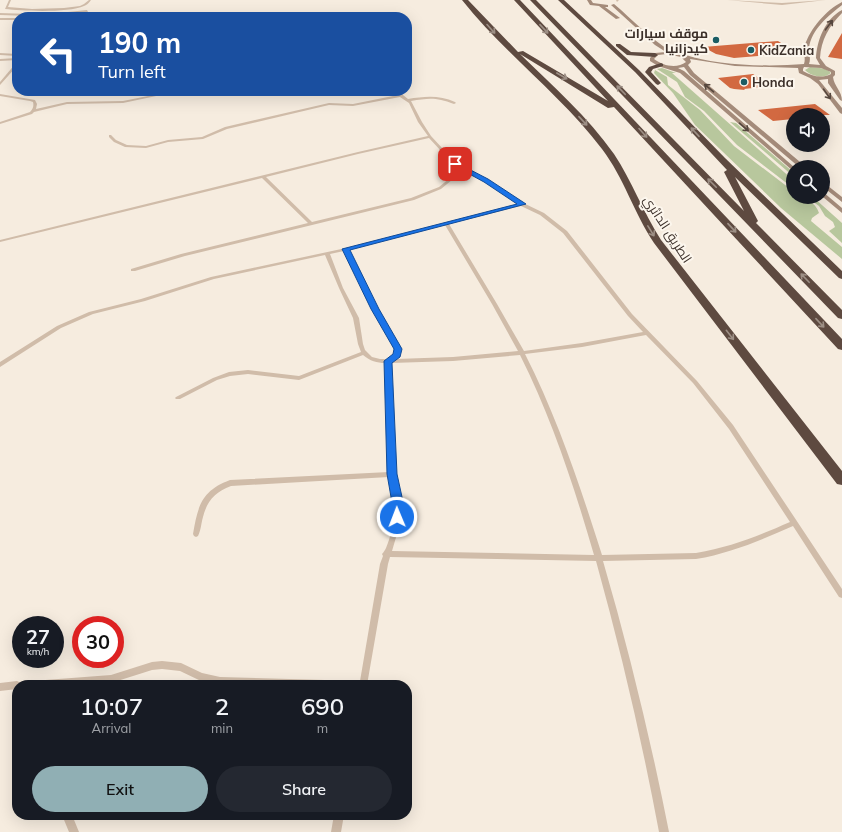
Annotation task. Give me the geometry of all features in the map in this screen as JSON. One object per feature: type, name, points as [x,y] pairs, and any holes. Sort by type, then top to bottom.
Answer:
[{"type":"highway","name":"الطريق الدائري","points":[[465,0],[504,43],[557,94],[591,130],[607,150],[620,170],[642,216],[660,245],[842,480]]},
{"type":"highway","points":[[517,0],[842,346]]},
{"type":"highway","points":[[533,0],[842,316]]},
{"type":"highway","points":[[561,0],[637,71],[722,160],[842,276]]},
{"type":"highway","points":[[567,6],[587,18],[626,52],[638,55],[656,55]]},
{"type":"highway","points":[[504,43],[594,95],[629,118]]},
{"type":"highway","points":[[661,65],[652,68],[648,72],[673,100],[677,113]]},
{"type":"highway","points":[[722,160],[759,231]]},
{"type":"highway","points":[[792,227],[808,236],[842,265]]},
{"type":"street","points":[[10,0],[6,8],[70,9],[83,6],[90,0]]},
{"type":"street","points":[[589,0],[591,4],[613,6],[657,44],[673,54]]},
{"type":"street","points":[[613,6],[617,4],[617,0]]},
{"type":"street","points":[[728,0],[788,3],[825,0]]},
{"type":"street","points":[[740,0],[788,3],[815,0]]},
{"type":"street","points":[[812,2],[820,5]]},
{"type":"street","points":[[804,74],[800,70],[808,61],[807,48],[813,33],[825,18],[842,3]]},
{"type":"street","points":[[601,6],[623,22]]},
{"type":"street","points":[[78,12],[87,11]]},
{"type":"street","points":[[825,68],[818,58],[820,42],[827,28],[842,11]]},
{"type":"street","points":[[0,14],[12,15]]},
{"type":"street","points":[[0,19],[12,18]]},
{"type":"street","points":[[644,41],[653,48],[656,55]]},
{"type":"street","points":[[0,54],[12,54]]},
{"type":"street","points":[[786,163],[680,71],[661,65],[652,60],[653,56],[673,54],[703,61],[784,67],[804,66],[825,68],[832,71],[834,75],[831,76],[831,83],[842,99]]},
{"type":"street","points":[[0,60],[12,56]]},
{"type":"street","points":[[686,57],[689,60],[687,64],[690,72],[795,160]]},
{"type":"street","points":[[0,60],[12,59]]},
{"type":"street","points":[[671,67],[701,63],[772,69],[804,74],[812,77],[825,78],[831,76]]},
{"type":"street","points":[[0,84],[12,70]]},
{"type":"street","points":[[812,77],[820,83],[842,112]]},
{"type":"street","points":[[0,95],[33,100],[36,103],[33,111]]},
{"type":"street","points":[[0,123],[33,111],[66,103],[113,103],[153,96]]},
{"type":"street","points":[[110,136],[118,143],[126,146],[146,147],[168,141],[203,138],[226,128],[329,104],[353,105],[400,96],[408,100],[437,97],[454,104]]},
{"type":"street","points":[[408,100],[430,137],[452,161],[463,169],[486,180],[522,204],[548,218],[565,232],[630,315],[691,378],[718,409],[744,445],[842,595]]},
{"type":"street","points":[[0,241],[430,137]]},
{"type":"street","points":[[132,270],[177,257],[416,198],[445,185],[463,169]]},
{"type":"street","points":[[264,177],[310,224]]},
{"type":"street","points":[[830,190],[842,200]]},
{"type":"street","points":[[830,200],[842,211]]},
{"type":"street","points":[[0,365],[59,327],[82,316],[144,300],[212,278],[346,249],[522,204]]},
{"type":"street","points":[[446,223],[522,354],[564,452],[588,521],[618,622],[639,708],[664,832]]},
{"type":"street","points":[[346,249],[375,309],[398,349],[397,356],[388,361]]},
{"type":"street","points":[[328,253],[335,275],[356,318],[360,346],[364,353],[376,361],[456,359],[522,354],[586,345],[646,333]]},
{"type":"street","points":[[178,398],[229,374],[248,372],[299,378],[364,353]]},
{"type":"street","points":[[364,680],[386,554],[394,534],[397,517],[396,497],[392,474],[388,361]]},
{"type":"street","points":[[196,534],[200,510],[204,501],[218,488],[230,483],[392,474]]},
{"type":"street","points":[[386,554],[599,558],[711,554],[740,547],[794,523]]},
{"type":"street","points":[[98,680],[111,679],[152,666],[162,665],[181,667],[202,677],[216,680]]},
{"type":"street","points":[[0,687],[12,686]]},
{"type":"street","points":[[69,820],[74,832]]},
{"type":"street","points":[[336,832],[338,820]]},
{"type":"green space","points":[[810,67],[824,69],[831,73],[822,77],[814,76],[805,70]]},
{"type":"green space","points":[[662,68],[676,73],[672,73],[786,174],[786,183],[737,145],[704,111],[685,97],[677,82],[657,69]]},
{"type":"green space","points":[[655,70],[667,77],[668,85],[700,110],[734,146],[786,186],[786,204],[813,204],[819,213],[812,218],[811,221],[842,247],[842,259],[781,208],[695,125],[673,93],[654,73]]},
{"type":"green space","points":[[730,122],[736,123],[786,166],[786,170]]},
{"type":"green space","points":[[816,204],[821,204],[842,223],[842,243],[829,231],[835,227],[833,222],[825,216]]},
{"type":"building","points":[[842,33],[842,59],[828,57]]},
{"type":"building","name":"KidZania","points":[[778,41],[797,53],[734,58],[716,54],[703,47]]},
{"type":"building","name":"Honda","points":[[753,74],[770,86],[744,89],[745,90],[734,89],[730,88],[718,78]]},
{"type":"building","points":[[815,104],[820,108],[786,108],[786,120],[773,121],[758,110]]},
{"type":"place","name":"موقف سيارات كيدزانيا","points":[[716,40]]},
{"type":"place","name":"KidZania","points":[[751,50]]},
{"type":"place","name":"Honda","points":[[744,82]]},
{"type":"route","points":[[397,517],[396,497],[392,474],[388,361],[396,358],[398,349],[375,309],[346,249],[522,204],[509,197],[486,180],[455,164]]}]
